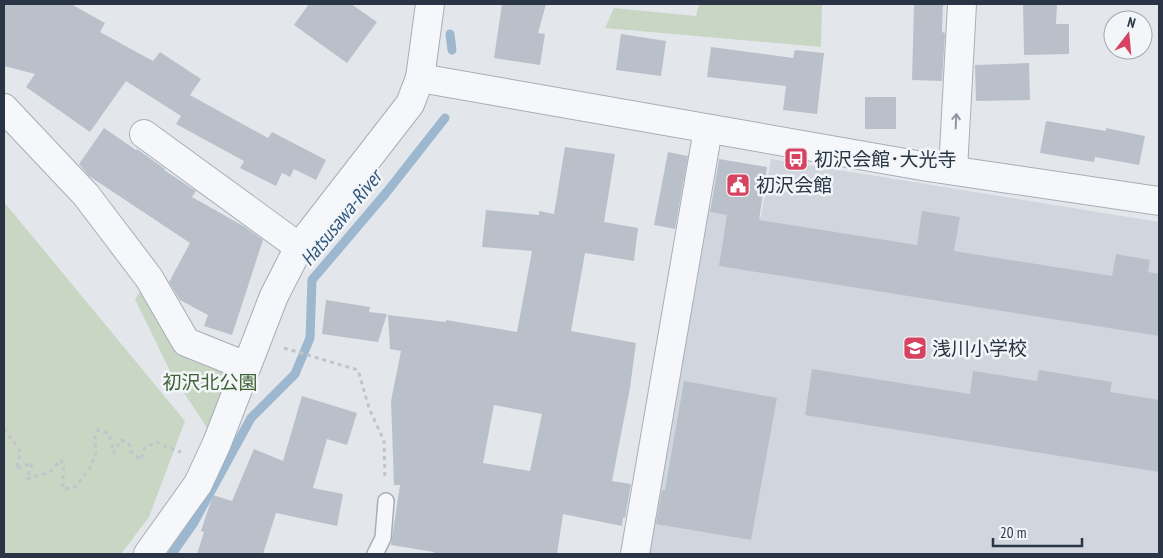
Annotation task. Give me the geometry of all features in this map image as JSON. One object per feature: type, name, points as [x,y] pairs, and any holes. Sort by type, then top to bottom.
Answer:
[{"type":"street","points":[[148,554],[198,484],[217,443],[274,296],[299,247],[410,104],[420,78],[430,4]]},
{"type":"street","points":[[953,170],[962,4]]},
{"type":"street","points":[[420,78],[953,170],[1159,200]]},
{"type":"street","points":[[4,108],[86,195],[149,278],[186,342],[246,366]]},
{"type":"street","points":[[635,554],[708,129]]},
{"type":"street","points":[[144,134],[299,247]]},
{"type":"lane","points":[[375,554],[383,538],[386,501]]},
{"type":"path","points":[[291,350],[358,370],[369,408],[384,440],[386,501]]},
{"type":"path","points":[[4,430],[21,452],[16,469],[32,463],[27,479],[50,472],[61,460],[65,467],[62,481],[63,489],[75,487],[90,468],[96,453],[95,438],[98,430],[109,434],[114,453],[121,440],[129,444],[131,452],[141,460],[144,448],[157,442],[181,452],[193,446],[199,437],[217,443]]},
{"type":"shaded area","name":"浅川小学校","points":[[771,159],[1159,222],[1159,554],[635,554],[696,205],[761,217]]},
{"type":"green space","points":[[699,4],[822,4],[821,47],[605,28],[614,8],[696,16]]},
{"type":"green space","points":[[4,202],[185,421],[149,517],[121,554],[4,554]]},
{"type":"green space","name":"初沢北公園","points":[[149,278],[186,342],[246,366],[217,443],[171,373],[135,299]]},
{"type":"building","points":[[4,4],[71,4],[105,23],[100,32],[153,61],[160,52],[201,79],[190,95],[268,138],[272,132],[326,160],[316,180],[294,169],[290,177],[282,173],[276,186],[240,168],[244,161],[176,124],[181,116],[126,81],[90,132],[26,87],[35,74],[4,66]]},
{"type":"building","points":[[309,4],[351,4],[377,22],[347,63],[294,25]]},
{"type":"building","points":[[502,4],[546,4],[538,33],[545,34],[540,65],[494,58]]},
{"type":"building","points":[[914,4],[943,4],[942,32],[945,33],[942,81],[912,80]]},
{"type":"building","points":[[1023,4],[1057,4],[1056,24],[1069,24],[1069,54],[1024,55]]},
{"type":"building","points":[[621,34],[666,41],[661,76],[616,70]]},
{"type":"building","points":[[711,47],[793,58],[795,50],[824,53],[817,114],[783,110],[786,86],[707,77]]},
{"type":"building","points":[[1029,63],[1030,100],[976,101],[975,65]]},
{"type":"building","points":[[865,97],[896,97],[896,129],[865,129]]},
{"type":"building","points":[[1046,121],[1106,131],[1106,128],[1145,136],[1139,165],[1095,157],[1094,162],[1040,153]]},
{"type":"building","points":[[104,128],[196,191],[192,197],[245,227],[263,240],[232,335],[204,326],[208,315],[180,300],[169,282],[190,243],[89,176],[79,164]]},
{"type":"building","points":[[565,147],[615,154],[604,222],[638,228],[634,261],[585,253],[571,331],[636,343],[630,388],[612,481],[631,484],[622,526],[563,514],[557,554],[433,554],[434,552],[391,545],[400,485],[394,485],[391,401],[401,351],[390,349],[388,315],[446,322],[446,320],[517,332],[532,251],[482,247],[486,210],[539,215],[539,211],[554,214]],"holes":[[[494,405],[542,414],[530,471],[483,463]]]},
{"type":"building","points":[[668,152],[688,156],[675,229],[654,225]]},
{"type":"building","points":[[719,159],[767,167],[759,220],[917,245],[922,211],[960,217],[954,251],[1112,276],[1116,254],[1150,260],[1148,272],[1159,274],[1159,336],[719,266],[727,215],[710,212]]},
{"type":"building","points":[[326,300],[370,307],[369,312],[387,314],[378,342],[322,334]]},
{"type":"building","points":[[812,369],[970,394],[973,371],[1037,381],[1039,370],[1112,382],[1110,392],[1159,400],[1159,472],[805,415]]},
{"type":"building","points":[[684,381],[777,398],[751,540],[656,524],[662,490],[665,490]]},
{"type":"building","points":[[302,396],[357,413],[347,445],[327,439],[313,488],[343,494],[337,526],[276,513],[263,554],[197,554],[204,532],[201,531],[213,495],[232,501],[254,449],[283,461]]},
{"type":"waterway","name":"Hatsusawa-River","points":[[450,34],[452,50]]},
{"type":"waterway","name":"Hatsusawa-River","points":[[172,554],[193,524],[251,418],[295,374],[310,338],[312,280],[386,193],[445,118]]},
{"type":"place","name":"初沢会館･大光寺","points":[[796,159]]},
{"type":"place","name":"初沢会館","points":[[738,185]]},
{"type":"place","name":"浅川小学校","points":[[915,348]]}]
